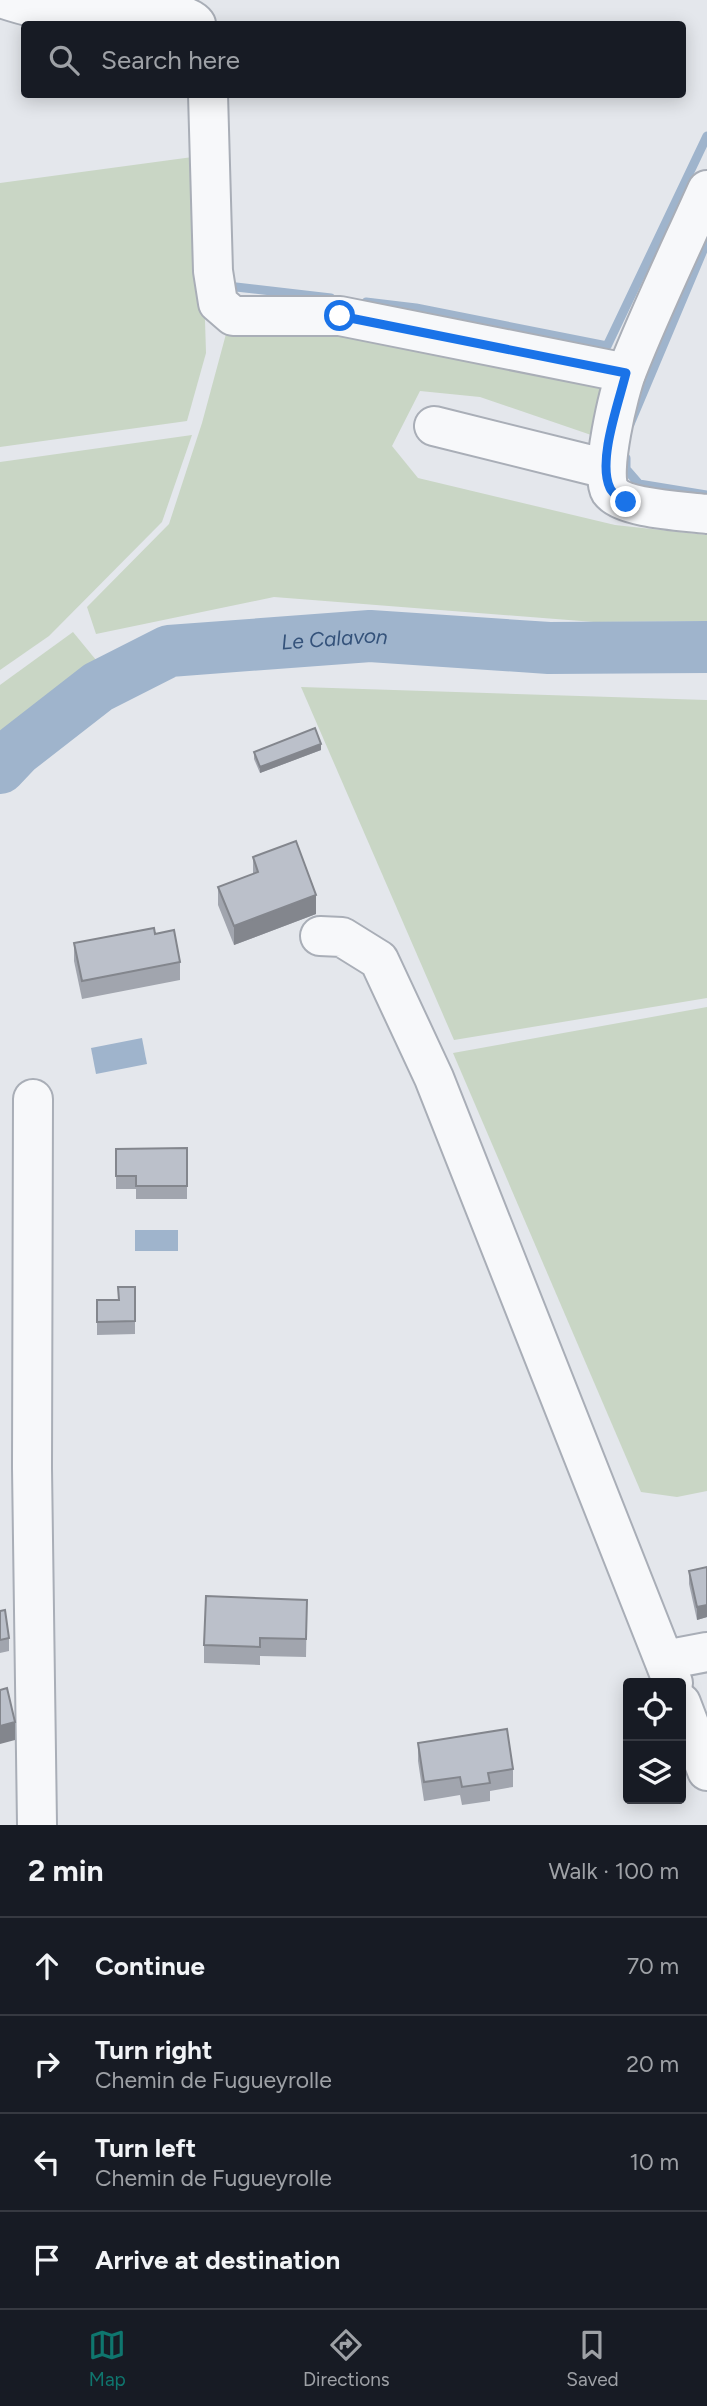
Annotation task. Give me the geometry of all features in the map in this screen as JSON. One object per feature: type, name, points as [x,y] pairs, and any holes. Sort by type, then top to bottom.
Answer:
[{"type":"street","points":[[7,0],[37,8],[161,11],[193,21]]},
{"type":"street","points":[[208,98],[213,271],[218,303],[233,316],[340,316],[626,373]]},
{"type":"street","points":[[707,190],[626,373],[608,449],[606,474],[610,491],[626,502],[707,514]]},
{"type":"street","points":[[434,426],[591,465],[607,463]]},
{"type":"street","points":[[320,936],[342,937],[379,960],[434,1078],[673,1678]]},
{"type":"street","points":[[33,1099],[32,1468],[37,1825]]},
{"type":"street","points":[[680,1678],[707,1652]]},
{"type":"street","points":[[686,1692],[698,1702],[707,1725]]},
{"type":"street","points":[[686,1713],[707,1771]]},
{"type":"green space","points":[[200,156],[206,353],[187,421],[0,447],[0,183]]},
{"type":"green space","points":[[343,323],[613,382],[597,437],[480,397],[420,391],[392,446],[418,478],[615,525],[707,535],[707,621],[594,622],[274,597],[96,634],[87,607],[169,524],[202,423],[226,334]]},
{"type":"green space","points":[[192,435],[162,522],[49,636],[0,670],[0,462]]},
{"type":"green space","points":[[73,632],[96,660],[0,750],[0,685]]},
{"type":"green space","points":[[301,687],[707,700],[707,998],[454,1040]]},
{"type":"green space","points":[[707,1007],[707,1491],[677,1497],[641,1492],[453,1053]]},
{"type":"water","points":[[142,1038],[147,1064],[96,1074],[91,1048]]},
{"type":"water","points":[[135,1230],[178,1230],[178,1251],[135,1251]]},
{"type":"building","points":[[315,728],[321,744],[260,767],[254,752]]},
{"type":"building","points":[[296,841],[316,895],[234,926],[218,887],[258,872],[253,857]]},
{"type":"building","points":[[154,928],[155,934],[174,930],[180,962],[82,981],[74,943]]},
{"type":"building","points":[[187,1148],[187,1186],[136,1186],[136,1176],[116,1176],[116,1149]]},
{"type":"building","points":[[118,1287],[135,1287],[135,1321],[97,1322],[97,1300],[119,1300]]},
{"type":"building","points":[[707,1567],[707,1605],[697,1607],[689,1571]]},
{"type":"building","points":[[206,1596],[307,1600],[306,1639],[260,1638],[260,1647],[204,1645]]},
{"type":"building","points":[[5,1610],[9,1638],[0,1640],[0,1611]]},
{"type":"building","points":[[7,1688],[15,1722],[0,1726],[0,1690]]},
{"type":"building","points":[[507,1729],[513,1769],[488,1773],[490,1783],[462,1787],[460,1777],[424,1782],[418,1743]]},
{"type":"waterway","points":[[366,302],[416,308],[607,346],[707,136]]},
{"type":"waterway","points":[[630,424],[707,241]]},
{"type":"waterway","points":[[236,287],[331,298]]},
{"type":"waterway","points":[[626,458],[626,469],[639,484],[707,495]]},
{"type":"waterway","name":"Le Calavon","points":[[0,768],[17,750],[98,687],[169,651],[370,636],[549,648],[707,647]]},
{"type":"route","points":[[340,316],[626,373],[608,449],[606,474],[610,491],[626,502]]}]
